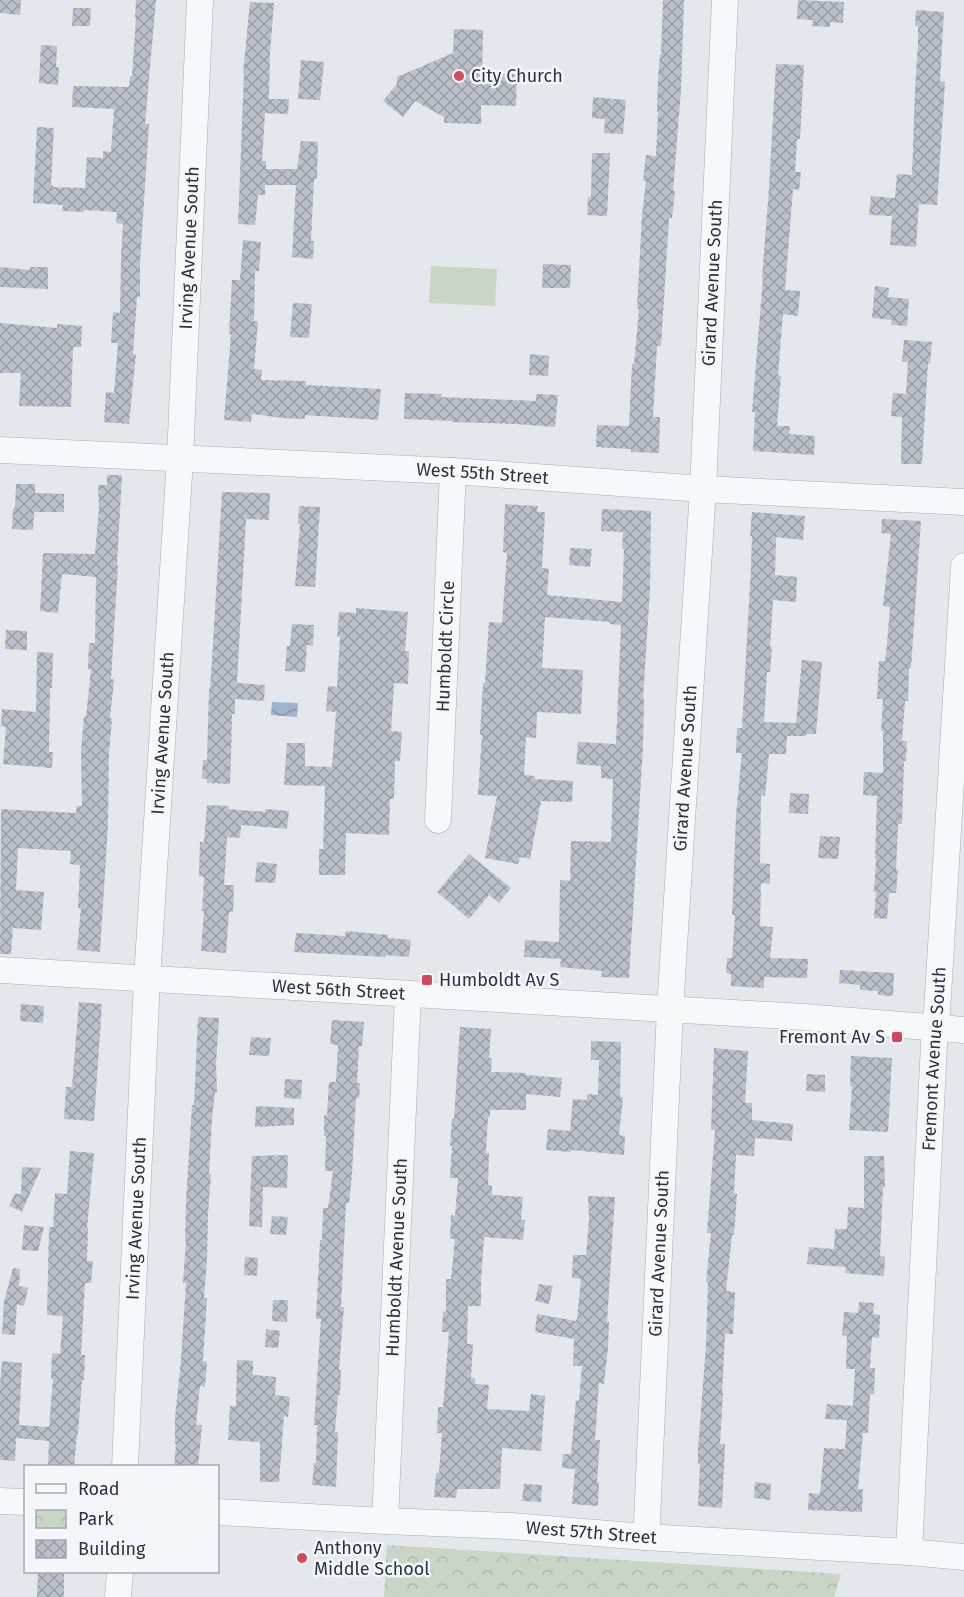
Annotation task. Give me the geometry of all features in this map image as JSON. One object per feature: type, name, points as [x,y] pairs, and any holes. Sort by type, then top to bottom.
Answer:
[{"type":"street","name":"Irving Avenue South","points":[[125,1465],[147,979],[180,459],[200,0]]},
{"type":"street","name":"Girard Avenue South","points":[[645,1537],[670,1009],[703,489],[725,0]]},
{"type":"street","name":"West 55th Street","points":[[0,450],[453,471],[703,489],[964,502]]},
{"type":"street","name":"Humboldt Circle","points":[[438,820],[453,471]]},
{"type":"street","name":"Fremont Avenue South","points":[[909,1552],[933,1068],[964,567]]},
{"type":"street","name":"West 56th Street","points":[[0,970],[804,1017],[964,1030]]},
{"type":"street","name":"Humboldt Avenue South","points":[[385,1521],[408,994]]},
{"type":"street","points":[[0,1501],[24,1502]]},
{"type":"street","name":"West 57th Street","points":[[219,1512],[511,1526],[645,1537],[964,1557]]},
{"type":"street","points":[[118,1597],[120,1573]]},
{"type":"green space","points":[[431,266],[497,269],[495,306],[429,303]]},
{"type":"green space","points":[[387,1545],[841,1574],[834,1597],[384,1597]]},
{"type":"water","points":[[272,702],[298,703],[297,717],[271,715]]},
{"type":"building","points":[[0,0],[21,0],[20,15],[0,13]]},
{"type":"building","points":[[136,0],[156,0],[145,124],[149,124],[140,297],[137,297],[133,354],[136,354],[129,424],[104,422],[106,392],[114,393],[118,343],[111,343],[113,312],[120,313],[123,224],[116,223],[117,212],[62,211],[63,205],[33,203],[37,127],[54,128],[51,185],[53,187],[85,188],[87,157],[103,158],[103,151],[111,152],[114,109],[72,107],[73,86],[129,87],[130,76],[132,76]]},
{"type":"building","points":[[663,0],[684,0],[681,90],[673,191],[675,191],[672,218],[669,218],[661,346],[657,346],[653,417],[660,417],[659,453],[631,452],[631,449],[596,447],[597,425],[629,426],[632,364],[634,364],[639,309],[637,309],[642,215],[646,181],[643,181],[646,155],[656,156]]},
{"type":"building","points":[[798,0],[844,2],[843,23],[830,22],[830,27],[812,26],[813,20],[797,19]]},
{"type":"building","points":[[250,2],[274,3],[269,99],[289,99],[288,114],[265,113],[262,161],[266,161],[266,169],[297,169],[301,141],[318,142],[311,241],[314,241],[313,259],[292,257],[296,185],[265,185],[265,195],[258,195],[255,225],[238,224],[243,74]]},
{"type":"building","points":[[73,8],[91,8],[90,26],[72,26]]},
{"type":"building","points":[[916,10],[944,12],[940,81],[945,82],[937,205],[919,204],[916,247],[890,245],[892,216],[869,215],[871,196],[895,198],[897,174],[912,175],[918,43],[918,26],[915,26]]},
{"type":"building","name":"City Church","points":[[454,29],[483,30],[482,73],[517,74],[516,106],[481,105],[481,124],[444,123],[444,117],[415,101],[403,117],[383,101],[397,84],[397,77],[453,53]]},
{"type":"building","points":[[41,45],[57,46],[58,85],[39,83]]},
{"type":"building","points":[[301,60],[324,62],[320,100],[298,99]]},
{"type":"building","points":[[776,64],[804,65],[800,139],[797,139],[795,172],[801,172],[799,190],[793,189],[785,290],[800,291],[798,316],[783,314],[777,426],[790,426],[789,434],[815,436],[814,455],[753,451],[755,412],[752,412]]},
{"type":"building","points":[[593,97],[626,100],[623,134],[604,133],[605,119],[592,118]]},
{"type":"building","points":[[592,153],[610,153],[607,216],[587,215],[588,197],[591,197]]},
{"type":"building","points":[[243,240],[261,242],[259,271],[255,271],[254,321],[258,321],[254,369],[262,370],[261,380],[306,381],[306,385],[381,389],[378,420],[305,415],[305,419],[283,418],[252,414],[251,422],[224,420],[231,334],[229,334],[232,280],[240,280]]},
{"type":"building","points":[[543,264],[571,265],[570,288],[542,288]]},
{"type":"building","points":[[0,267],[30,270],[30,267],[48,267],[48,289],[0,287]]},
{"type":"building","points":[[875,286],[889,288],[888,297],[909,299],[907,326],[891,325],[892,320],[872,318]]},
{"type":"building","points":[[293,303],[312,304],[309,338],[290,337]]},
{"type":"building","points":[[0,323],[57,328],[57,324],[82,326],[81,347],[73,347],[71,407],[19,406],[21,373],[0,373]]},
{"type":"building","points":[[904,340],[932,342],[930,364],[928,363],[922,464],[901,464],[902,417],[891,416],[893,393],[906,394],[908,362],[902,362]]},
{"type":"building","points":[[530,354],[549,356],[548,376],[529,375]]},
{"type":"building","points":[[405,393],[536,401],[536,394],[558,395],[555,427],[404,419]]},
{"type":"building","points":[[107,475],[122,475],[111,679],[114,680],[110,718],[112,719],[108,825],[100,952],[77,950],[81,908],[78,908],[80,865],[70,864],[71,851],[18,848],[16,890],[44,892],[41,930],[13,928],[11,954],[0,954],[1,809],[76,813],[77,806],[82,806],[81,752],[91,669],[88,669],[89,643],[95,643],[96,577],[62,574],[58,613],[40,611],[43,553],[95,554],[99,508],[98,485],[107,485]]},
{"type":"building","points":[[16,484],[35,484],[35,493],[64,494],[64,512],[34,512],[33,530],[12,529]]},
{"type":"building","points":[[222,492],[270,493],[269,520],[246,519],[237,683],[265,685],[264,701],[235,699],[235,714],[232,714],[230,784],[207,783],[207,779],[202,778],[203,760],[207,760],[209,689]]},
{"type":"building","points":[[505,504],[538,506],[537,512],[545,512],[542,568],[549,569],[547,595],[622,602],[623,532],[601,531],[602,509],[651,511],[643,746],[629,978],[601,977],[602,971],[560,967],[561,959],[524,957],[525,940],[559,942],[560,880],[570,881],[571,841],[611,842],[613,779],[601,778],[601,766],[576,764],[578,742],[616,744],[621,625],[610,624],[610,622],[545,617],[542,668],[583,670],[581,714],[537,712],[536,738],[526,737],[524,775],[535,776],[535,779],[573,781],[572,802],[541,801],[530,859],[520,857],[518,864],[485,858],[497,796],[478,795],[482,735],[480,735],[489,622],[502,623],[507,553],[503,552]]},
{"type":"building","points":[[299,506],[320,507],[315,587],[295,586],[300,524],[298,524]]},
{"type":"building","points":[[752,512],[805,516],[803,540],[776,537],[775,575],[797,577],[796,602],[773,600],[770,647],[772,647],[770,672],[767,672],[764,722],[796,723],[802,660],[822,662],[816,734],[787,736],[786,754],[769,754],[765,796],[761,795],[760,863],[770,864],[770,884],[761,883],[760,926],[773,927],[770,958],[808,959],[807,978],[764,977],[764,988],[731,986],[731,974],[726,973],[727,958],[732,958],[735,915],[732,915],[736,815],[742,753],[736,753],[737,728],[742,728]]},
{"type":"building","points":[[882,519],[921,521],[911,668],[909,668],[908,701],[905,701],[902,741],[907,741],[902,824],[898,824],[896,893],[889,893],[887,919],[874,918],[877,796],[863,795],[864,772],[883,773],[883,731],[881,731],[883,699],[877,699],[879,661],[885,661],[887,644],[890,607],[883,606],[891,534],[881,533]]},
{"type":"building","points":[[570,548],[592,549],[590,567],[569,565]]},
{"type":"building","points":[[356,608],[408,612],[405,651],[409,651],[408,684],[394,683],[391,731],[402,732],[400,761],[395,761],[394,799],[390,799],[389,835],[346,833],[345,875],[319,875],[319,849],[323,849],[325,786],[284,785],[287,743],[305,743],[305,766],[332,767],[336,712],[326,711],[328,686],[337,687],[339,612],[356,613]]},
{"type":"building","points":[[292,624],[314,625],[313,646],[307,645],[305,672],[285,671]]},
{"type":"building","points":[[6,630],[27,631],[27,650],[5,649]]},
{"type":"building","points":[[37,652],[53,653],[49,752],[53,752],[52,768],[3,764],[6,727],[1,726],[2,709],[36,712]]},
{"type":"building","points":[[790,793],[809,794],[808,814],[789,813]]},
{"type":"building","points":[[207,805],[265,812],[265,809],[289,811],[287,829],[241,825],[240,838],[227,837],[224,885],[234,885],[233,912],[229,912],[226,953],[201,951],[204,877],[199,876],[200,842],[204,842]]},
{"type":"building","points":[[820,836],[840,837],[838,859],[818,858]]},
{"type":"building","points":[[469,854],[511,888],[499,903],[489,895],[469,919],[437,892]]},
{"type":"building","points":[[257,862],[277,864],[275,883],[255,882]]},
{"type":"building","points":[[346,931],[411,940],[409,957],[294,952],[296,933],[345,936]]},
{"type":"building","points":[[840,970],[894,973],[893,996],[878,995],[878,991],[860,990],[860,985],[839,983]]},
{"type":"building","points":[[79,1002],[102,1004],[94,1121],[64,1119],[66,1087],[72,1087]]},
{"type":"building","points":[[21,1004],[44,1006],[43,1023],[20,1021]]},
{"type":"building","points":[[198,1017],[219,1018],[217,1092],[215,1092],[212,1119],[204,1298],[207,1298],[203,1361],[207,1362],[205,1387],[200,1386],[196,1425],[202,1425],[198,1465],[174,1465],[175,1417],[186,1283],[183,1283],[186,1202],[192,1105],[194,1105]]},
{"type":"building","points":[[332,1020],[364,1022],[362,1046],[359,1046],[357,1083],[360,1083],[359,1098],[356,1098],[352,1174],[349,1203],[346,1203],[340,1395],[338,1395],[335,1432],[338,1432],[336,1487],[312,1485],[314,1463],[316,1463],[317,1425],[314,1425],[321,1319],[316,1319],[320,1240],[322,1240],[323,1208],[328,1208],[333,1171],[325,1171],[326,1136],[324,1136],[324,1115],[327,1116],[329,1082],[336,1082],[338,1045],[330,1044]]},
{"type":"building","points":[[460,1027],[491,1029],[489,1058],[492,1058],[491,1072],[526,1073],[526,1075],[562,1078],[560,1097],[526,1094],[526,1110],[490,1110],[486,1153],[489,1153],[488,1185],[492,1186],[492,1195],[523,1197],[521,1220],[525,1220],[523,1240],[484,1237],[481,1306],[468,1306],[467,1344],[473,1344],[471,1378],[475,1378],[475,1384],[489,1385],[487,1409],[529,1411],[531,1394],[545,1396],[541,1451],[502,1448],[500,1489],[457,1489],[456,1498],[434,1497],[436,1473],[439,1473],[442,1433],[437,1433],[438,1407],[443,1407],[449,1332],[442,1332],[443,1311],[446,1312],[446,1279],[451,1279],[455,1239],[450,1239],[451,1215],[455,1216],[458,1178],[450,1178],[452,1146],[450,1146]]},
{"type":"building","points":[[251,1037],[271,1038],[269,1056],[249,1055]]},
{"type":"building","points":[[591,1041],[621,1042],[620,1097],[623,1097],[619,1135],[625,1136],[624,1155],[546,1150],[548,1129],[570,1131],[573,1099],[587,1100],[587,1094],[598,1095],[599,1060],[591,1060]]},
{"type":"building","points":[[714,1048],[748,1051],[745,1103],[752,1103],[752,1120],[793,1124],[792,1141],[755,1138],[754,1156],[736,1155],[734,1193],[737,1194],[734,1235],[732,1235],[726,1291],[735,1292],[733,1334],[725,1334],[720,1444],[725,1444],[722,1508],[698,1506],[700,1464],[698,1464],[698,1449],[706,1346],[708,1282],[706,1282],[711,1233],[707,1233],[715,1130],[711,1130]]},
{"type":"building","points":[[851,1056],[892,1058],[888,1132],[849,1130],[852,1086],[850,1086]]},
{"type":"building","points":[[807,1074],[825,1075],[825,1092],[806,1091]]},
{"type":"building","points":[[285,1079],[302,1080],[301,1099],[284,1098]]},
{"type":"building","points":[[256,1106],[294,1108],[294,1125],[255,1127]]},
{"type":"building","points":[[70,1151],[94,1153],[87,1228],[87,1261],[93,1261],[91,1283],[85,1283],[81,1355],[85,1355],[84,1380],[82,1380],[74,1465],[48,1465],[49,1441],[16,1438],[15,1461],[0,1460],[2,1361],[22,1363],[19,1425],[49,1427],[53,1379],[51,1379],[52,1353],[60,1354],[63,1316],[47,1315],[49,1227],[53,1227],[55,1193],[67,1194]]},
{"type":"building","points":[[288,1155],[287,1188],[263,1187],[262,1227],[249,1226],[252,1156]]},
{"type":"building","points":[[864,1156],[884,1156],[885,1187],[883,1187],[880,1256],[885,1257],[884,1276],[845,1273],[846,1267],[807,1264],[809,1247],[834,1249],[835,1229],[847,1229],[848,1207],[864,1208]]},
{"type":"building","points":[[22,1167],[41,1168],[21,1214],[21,1211],[9,1206],[15,1193],[21,1195]]},
{"type":"building","points":[[588,1196],[615,1197],[607,1322],[609,1322],[608,1348],[604,1384],[599,1383],[595,1440],[600,1440],[598,1506],[572,1504],[575,1469],[562,1468],[563,1454],[571,1454],[576,1400],[579,1401],[582,1366],[573,1366],[574,1339],[535,1332],[537,1314],[576,1321],[577,1319],[581,1279],[572,1278],[573,1255],[586,1255]]},
{"type":"building","points":[[272,1216],[288,1217],[286,1235],[270,1234]]},
{"type":"building","points":[[24,1225],[44,1227],[38,1251],[22,1250]]},
{"type":"building","points":[[245,1257],[258,1258],[257,1276],[244,1275]]},
{"type":"building","points":[[13,1268],[20,1269],[19,1286],[28,1288],[24,1306],[17,1304],[15,1335],[2,1334],[4,1302]]},
{"type":"building","points":[[539,1284],[553,1286],[549,1304],[535,1301]]},
{"type":"building","points":[[273,1300],[288,1300],[287,1322],[272,1321]]},
{"type":"building","points":[[859,1302],[874,1303],[873,1314],[880,1315],[879,1338],[872,1337],[870,1368],[875,1368],[874,1394],[870,1394],[868,1433],[863,1433],[858,1489],[863,1489],[862,1512],[808,1510],[809,1493],[820,1494],[824,1448],[845,1449],[847,1420],[825,1419],[827,1404],[853,1406],[855,1369],[846,1369],[847,1336],[842,1335],[844,1312],[858,1313]]},
{"type":"building","points":[[266,1329],[280,1331],[278,1348],[265,1347]]},
{"type":"building","points":[[237,1360],[253,1361],[253,1375],[276,1377],[275,1395],[290,1397],[288,1417],[284,1416],[279,1482],[260,1482],[260,1442],[228,1440],[230,1406],[236,1406]]},
{"type":"building","points":[[755,1482],[771,1484],[770,1500],[754,1498]]},
{"type":"building","points":[[524,1484],[542,1485],[541,1502],[522,1501]]},
{"type":"building","points":[[38,1573],[64,1573],[64,1597],[37,1597]]},
{"type":"place","name":"City Church","points":[[459,76]]},
{"type":"place","name":"Humboldt Av S","points":[[427,980]]},
{"type":"place","name":"Fremont Av S","points":[[897,1037]]},
{"type":"place","name":"Anthony Middle School","points":[[302,1558]]}]
